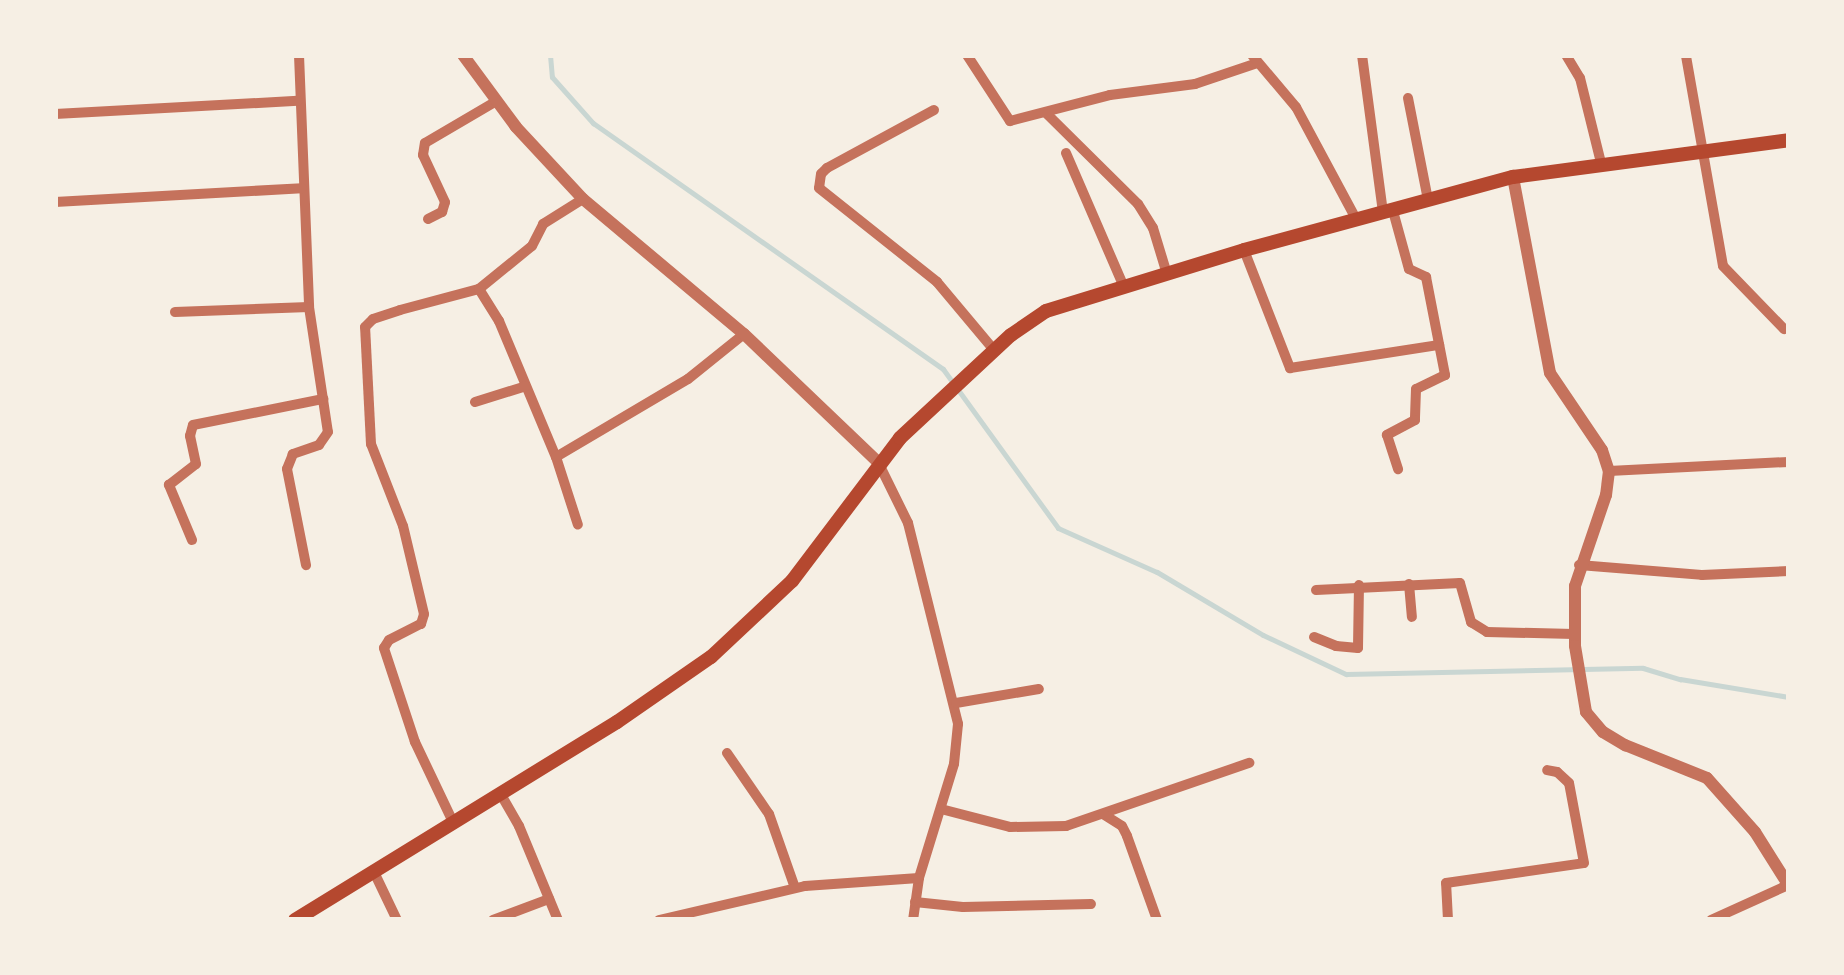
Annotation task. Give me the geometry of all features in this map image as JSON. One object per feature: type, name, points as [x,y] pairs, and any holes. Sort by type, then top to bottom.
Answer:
[{"type":"main road","points":[[295,920],[630,712],[711,657],[761,614],[805,565],[878,462],[966,375],[1046,311],[1244,250],[1513,177],[1789,140]]},
{"type":"street","points":[[299,55],[298,101],[310,307],[325,440],[293,454],[286,469],[306,566]]},
{"type":"street","points":[[463,55],[495,102],[583,199],[744,334],[878,462],[908,523],[956,704],[958,740],[919,878],[913,920]]},
{"type":"street","points":[[967,55],[1010,122],[1110,95],[1195,84],[1255,59],[1296,108],[1356,220]]},
{"type":"street","points":[[1362,55],[1388,211],[1409,269],[1426,277],[1444,377],[1416,389],[1415,420],[1387,435],[1398,469]]},
{"type":"street","points":[[1566,55],[1580,78],[1601,163]]},
{"type":"street","points":[[1686,56],[1723,266],[1784,329]]},
{"type":"street","points":[[1408,98],[1428,200]]},
{"type":"street","points":[[55,114],[298,101]]},
{"type":"street","points":[[428,219],[442,212],[445,202],[423,155],[425,143],[495,102]]},
{"type":"street","points":[[934,110],[827,168],[821,174],[819,188],[938,282],[994,350]]},
{"type":"street","points":[[1047,114],[1138,204],[1153,228],[1167,274]]},
{"type":"street","points":[[1066,153],[1124,287]]},
{"type":"street","points":[[1513,177],[1550,373],[1602,450],[1609,471],[1606,495],[1578,564],[1575,640],[1586,712],[1602,732],[1707,778],[1754,832],[1789,885],[1711,920]]},
{"type":"street","points":[[55,202],[302,188]]},
{"type":"street","points":[[453,822],[415,742],[384,648],[389,640],[424,618],[404,526],[371,444],[365,334],[373,320],[479,288],[532,246],[543,224],[583,199]]},
{"type":"street","points":[[1244,250],[1290,368],[1439,344]]},
{"type":"street","points":[[479,288],[499,321],[556,456],[578,525]]},
{"type":"street","points":[[175,312],[310,307]]},
{"type":"street","points":[[556,456],[688,379],[744,334]]},
{"type":"street","points":[[475,402],[526,386]]},
{"type":"street","points":[[192,540],[169,485],[196,464],[190,436],[193,425],[323,400]]},
{"type":"street","points":[[1609,471],[1699,463],[1757,467],[1789,462]]},
{"type":"street","points":[[1578,564],[1702,575],[1789,571]]},
{"type":"street","points":[[1316,590],[1460,583],[1471,622],[1487,632],[1575,640]]},
{"type":"street","points":[[1409,584],[1412,617]]},
{"type":"street","points":[[1314,637],[1336,646],[1358,648],[1359,585]]},
{"type":"street","points":[[956,704],[1039,689]]},
{"type":"street","points":[[727,753],[769,814],[795,888]]},
{"type":"street","points":[[941,809],[1010,827],[1041,829],[1084,822],[1249,763]]},
{"type":"street","points":[[1448,920],[1446,883],[1584,864],[1569,783],[1557,772],[1547,770]]},
{"type":"street","points":[[500,793],[519,826],[558,920]]},
{"type":"street","points":[[1103,814],[1127,836],[1157,920]]},
{"type":"street","points":[[374,872],[397,920]]},
{"type":"street","points":[[659,920],[795,888],[919,878]]},
{"type":"street","points":[[494,920],[549,900]]},
{"type":"street","points":[[915,902],[963,907],[1091,904]]},
{"type":"waterway","points":[[550,55],[552,77],[593,123],[943,369],[1058,528],[1157,572],[1263,635],[1346,674],[1643,668],[1680,679],[1789,697]]}]
